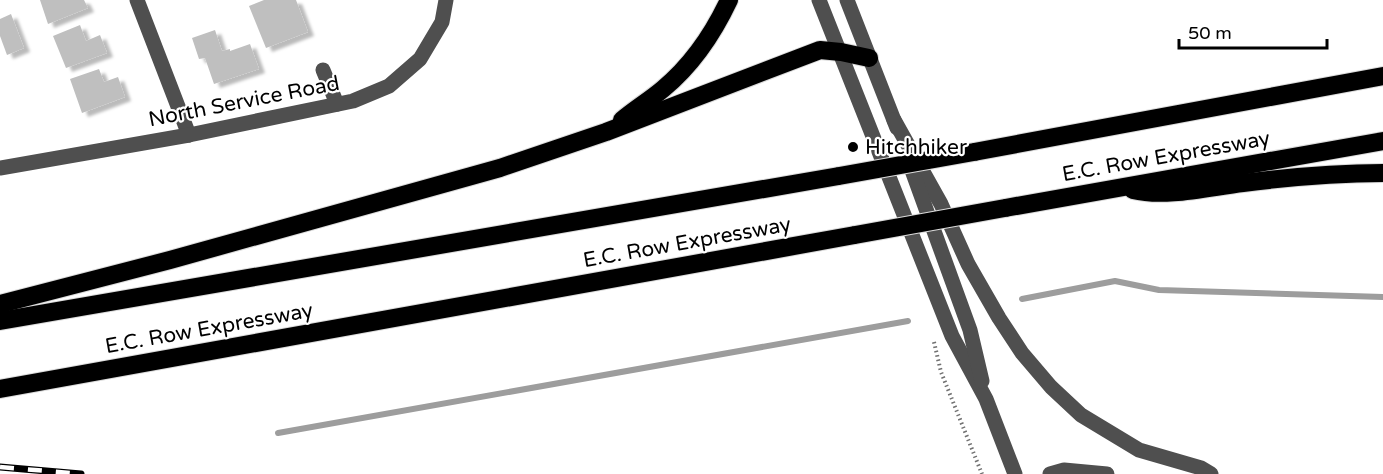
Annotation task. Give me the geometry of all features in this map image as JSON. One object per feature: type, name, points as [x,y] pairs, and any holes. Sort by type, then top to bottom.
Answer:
[{"type":"highway","points":[[606,132],[663,89],[684,69],[705,44],[729,0]]},
{"type":"highway","points":[[0,304],[170,260],[489,171],[606,132],[820,50],[870,58]]},
{"type":"highway","name":"E.C. Row Expressway","points":[[0,321],[974,152],[1383,76]]},
{"type":"highway","name":"E.C. Row Expressway","points":[[0,389],[1383,141]]},
{"type":"highway","points":[[1119,187],[1150,194],[1252,182],[1383,172]]},
{"type":"street","points":[[136,0],[189,135]]},
{"type":"street","name":"North Service Road","points":[[0,168],[189,135],[353,101],[389,86],[420,59],[442,22],[446,0]]},
{"type":"street","points":[[819,0],[952,336],[986,399],[1015,474]]},
{"type":"street","points":[[847,0],[894,120],[970,330],[986,399]]},
{"type":"street","points":[[323,70],[337,104]]},
{"type":"street","points":[[894,120],[941,204],[968,264],[989,300],[1022,352],[1051,387],[1081,415],[1138,450],[1201,468],[1211,474]]},
{"type":"street","points":[[1050,474],[1064,470],[1107,474]]},
{"type":"building","points":[[40,0],[84,0],[88,8],[48,24]]},
{"type":"building","points":[[264,0],[296,0],[308,32],[266,48],[249,6]]},
{"type":"building","points":[[11,14],[24,48],[7,55],[0,36],[0,19]]},
{"type":"building","points":[[80,25],[86,41],[100,35],[107,53],[66,68],[53,36]]},
{"type":"building","points":[[215,30],[222,51],[230,49],[230,51],[250,44],[259,69],[214,84],[205,58],[199,59],[192,38]]},
{"type":"building","points":[[99,69],[104,82],[118,77],[125,97],[82,113],[70,79]]},
{"type":"waterway","points":[[1022,299],[1115,281],[1159,290],[1383,297]]},
{"type":"waterway","points":[[278,433],[908,321]]},
{"type":"railway","points":[[0,467],[81,474]]},
{"type":"place","name":"Hitchhiker","points":[[853,147]]}]
